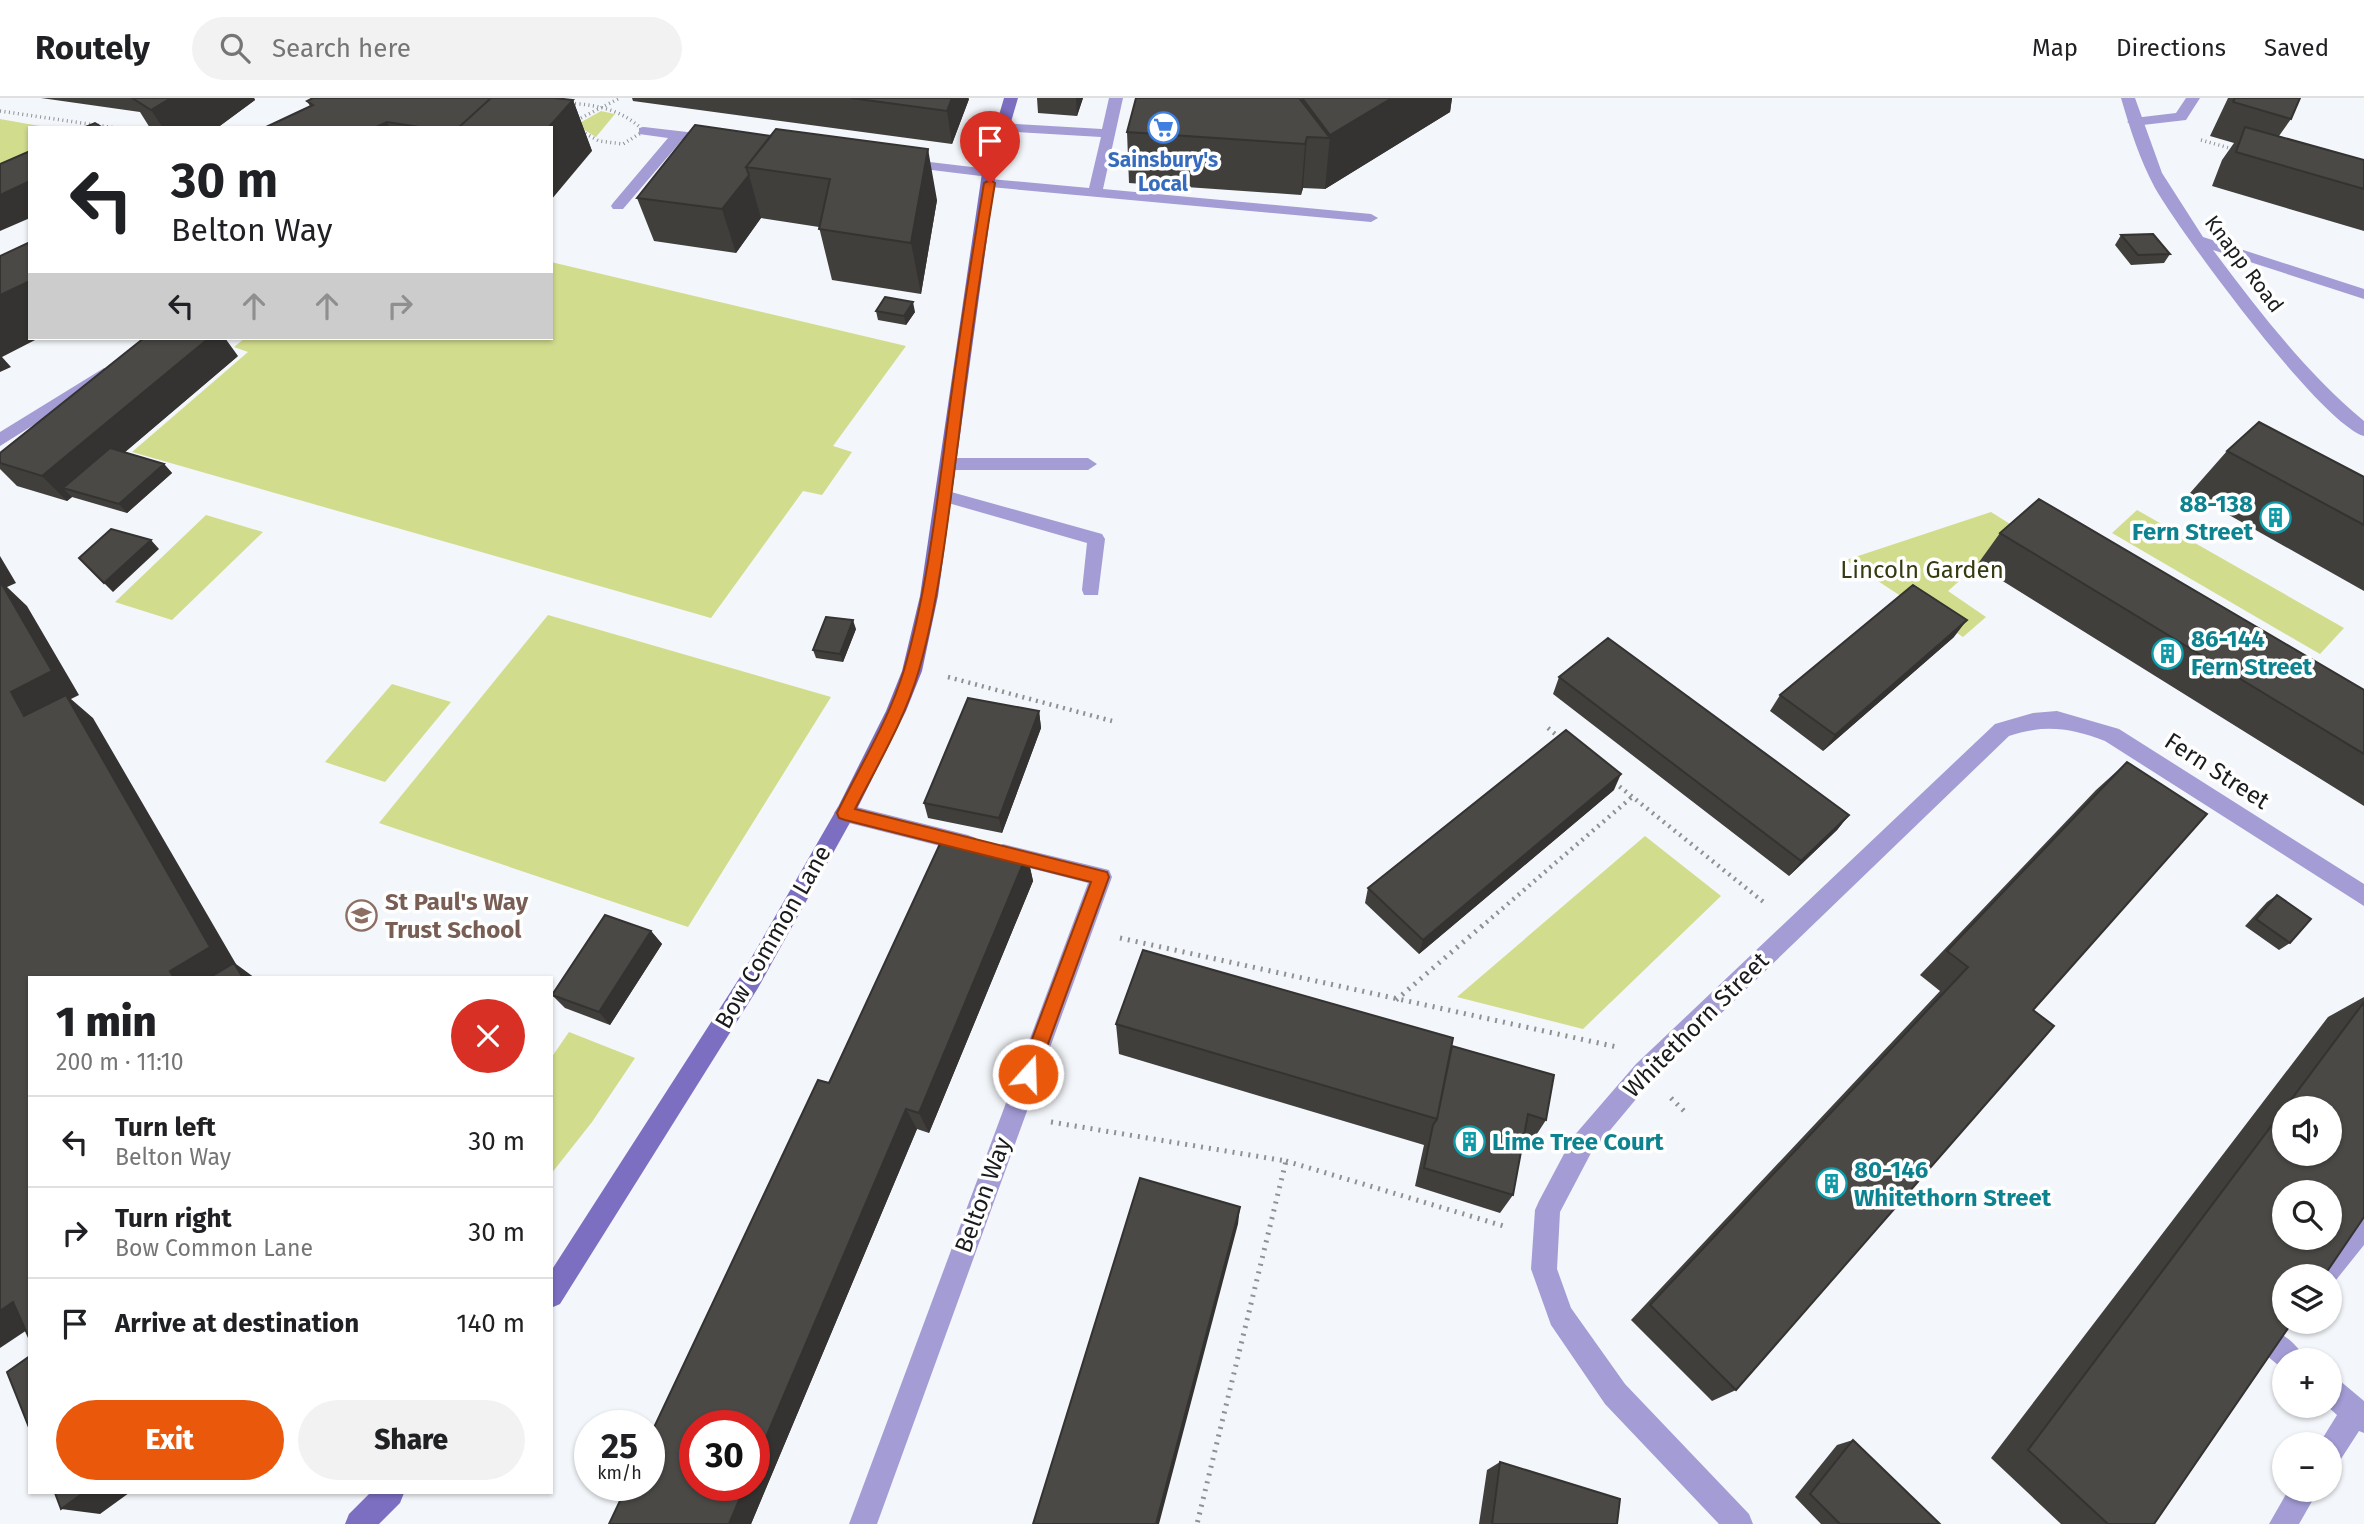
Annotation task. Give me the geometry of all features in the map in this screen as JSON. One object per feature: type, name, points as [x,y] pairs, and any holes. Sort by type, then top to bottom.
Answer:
[{"type":"street","name":"Bow Common Lane","points":[[553,1290],[750,981],[845,813],[896,712],[912,671],[929,596],[989,178],[1011,98]]},
{"type":"street","points":[[1095,194],[1116,98]]},
{"type":"street","name":"Knapp Road","points":[[2128,98],[2134,122],[2155,175],[2198,240],[2299,367],[2346,416],[2364,430]]},
{"type":"street","points":[[2134,122],[2181,117],[2193,98]]},
{"type":"street","points":[[1001,127],[1108,133]]},
{"type":"street","points":[[644,131],[734,141]]},
{"type":"street","points":[[618,206],[679,134]]},
{"type":"street","points":[[885,160],[1095,194],[1371,218]]},
{"type":"street","points":[[2198,240],[2364,294]]},
{"type":"street","points":[[0,440],[114,367]]},
{"type":"street","points":[[949,464],[1088,464]]},
{"type":"street","points":[[944,496],[1096,539],[1091,590]]},
{"type":"street","name":"Fern Street","points":[[2031,719],[2052,717],[2078,722],[2112,735],[2364,896]]},
{"type":"street","name":"Whitethorn Street","points":[[1739,1524],[1615,1394],[1560,1316],[1544,1269],[1548,1210],[1582,1144],[1644,1072],[2002,730],[2031,719]]},
{"type":"street","name":"Belton Way","points":[[845,813],[1101,877],[863,1524]]},
{"type":"street","points":[[2333,1264],[2364,1226]]},
{"type":"street","points":[[2254,1364],[2275,1334]]},
{"type":"street","points":[[2342,1400],[2360,1415],[2342,1436]]},
{"type":"street","points":[[359,1524],[389,1494]]},
{"type":"street","points":[[2283,1524],[2297,1502]]},
{"type":"path","points":[[560,129],[620,98]]},
{"type":"path","points":[[530,103],[606,106],[636,121],[644,131],[622,144],[599,141],[530,103]]},
{"type":"path","points":[[0,111],[102,126]]},
{"type":"path","points":[[2200,140],[2239,151]]},
{"type":"path","points":[[912,671],[961,680],[1112,721]]},
{"type":"path","points":[[1548,728],[1569,746]]},
{"type":"path","points":[[1611,780],[1795,927]]},
{"type":"path","points":[[1396,1000],[1632,797]]},
{"type":"path","points":[[1081,930],[1396,1000],[1613,1044],[1688,1115]]},
{"type":"path","points":[[1013,1115],[1286,1161],[1545,1238]]},
{"type":"path","points":[[1197,1524],[1286,1161]]},
{"type":"green space","points":[[601,111],[615,114],[596,137],[576,125]]},
{"type":"green space","points":[[0,119],[40,126],[28,126],[28,184],[0,196]]},
{"type":"green space","points":[[553,262],[906,346],[833,446],[852,452],[822,495],[803,491],[711,618],[132,452],[248,352],[234,347],[243,340],[553,340]]},
{"type":"green space","points":[[2137,510],[2344,628],[2320,654],[2112,533]]},
{"type":"green space","name":"Lincoln Garden","points":[[1991,512],[2018,529],[1948,591],[1986,617],[1963,637],[1846,560]]},
{"type":"green space","points":[[206,515],[263,532],[172,620],[115,602]]},
{"type":"green space","points":[[548,615],[831,697],[688,927],[379,823]]},
{"type":"green space","points":[[392,684],[451,702],[385,782],[325,762]]},
{"type":"green space","points":[[1645,836],[1721,896],[1583,1029],[1457,997]]},
{"type":"green space","points":[[569,1032],[635,1058],[592,1122],[553,1171],[553,1055]]},
{"type":"building","points":[[132,98],[171,98],[151,110]]},
{"type":"building","points":[[313,98],[491,98],[460,126],[413,126],[387,122],[378,126],[268,126],[313,105],[307,101]]},
{"type":"building","points":[[491,98],[573,100],[550,126],[460,126]]},
{"type":"building","points":[[851,98],[952,98],[947,111]]},
{"type":"building","points":[[1136,98],[1299,98],[1330,138],[1307,137],[1305,144],[1127,132]]},
{"type":"building","points":[[1302,98],[1392,98],[1330,135]]},
{"type":"building","points":[[2235,98],[2300,98],[2291,119],[2233,102]]},
{"type":"building","points":[[695,125],[771,136],[746,167],[749,175],[722,209],[637,198]]},
{"type":"building","points":[[2245,127],[2364,160],[2364,189],[2236,152]]},
{"type":"building","points":[[776,129],[928,149],[911,243],[819,229],[830,179],[746,167]]},
{"type":"building","points":[[28,152],[28,182],[0,195],[0,164]]},
{"type":"building","points":[[2153,234],[2170,254],[2138,255],[2121,235]]},
{"type":"building","points":[[28,243],[28,282],[0,295],[0,256]]},
{"type":"building","points":[[885,297],[913,302],[904,316],[876,311]]},
{"type":"building","points":[[141,340],[207,340],[42,476],[0,463],[0,453]]},
{"type":"building","points":[[2259,422],[2364,477],[2364,525],[2227,451]]},
{"type":"building","points":[[110,448],[164,464],[119,504],[63,488]]},
{"type":"building","points":[[2039,499],[2364,690],[2364,754],[2000,533]]},
{"type":"building","points":[[111,529],[151,540],[104,583],[79,558]]},
{"type":"building","points":[[0,581],[52,671],[11,692],[24,716],[66,695],[210,947],[170,971],[173,976],[28,976],[28,1336],[13,1302],[0,1311]]},
{"type":"building","points":[[1913,585],[1967,620],[1835,735],[1780,695]]},
{"type":"building","points":[[826,617],[853,620],[840,654],[813,650]]},
{"type":"building","points":[[1608,638],[1849,815],[1801,861],[1559,677]]},
{"type":"building","points":[[968,698],[1039,711],[999,818],[924,803]]},
{"type":"building","points":[[1566,730],[1621,774],[1423,940],[1368,888]]},
{"type":"building","name":"80-146 Whitethorn Street","points":[[2127,762],[2207,814],[2033,1010],[2054,1026],[1736,1390],[1650,1305],[1968,967],[1947,951]]},
{"type":"building","points":[[945,833],[1027,854],[919,1113],[906,1109],[770,1428],[770,1410],[679,1410],[679,1501],[739,1501],[729,1524],[609,1524],[620,1501],[665,1501],[665,1410],[662,1410],[818,1080],[829,1083]]},
{"type":"building","points":[[2277,895],[2311,919],[2290,943],[2256,919]]},
{"type":"building","points":[[605,915],[651,931],[599,1012],[553,993]]},
{"type":"building","points":[[1143,950],[1453,1038],[1437,1119],[1116,1024]]},
{"type":"building","points":[[234,963],[242,976],[212,976]]},
{"type":"building","points":[[2364,1002],[2364,1217],[2342,1249],[2342,1180],[2272,1180],[2272,1250],[2342,1250],[2332,1264],[2272,1264],[2272,1334],[2284,1334],[2154,1524],[2108,1524],[2028,1450],[2272,1125],[2272,1166],[2342,1166],[2342,1096],[2294,1096]]},
{"type":"building","name":"Lime Tree Court","points":[[1452,1046],[1554,1075],[1546,1120],[1528,1114],[1513,1195],[1424,1168]]},
{"type":"building","points":[[1140,1178],[1240,1207],[1156,1524],[1033,1524]]},
{"type":"building","points":[[28,1357],[28,1425],[7,1372]]},
{"type":"building","points":[[1853,1440],[1940,1524],[1840,1524],[1810,1494]]},
{"type":"building","points":[[1500,1462],[1620,1499],[1617,1524],[1492,1524]]},
{"type":"building","points":[[55,1494],[82,1494],[61,1509]]},
{"type":"place","name":"Sainsbury's Local","points":[[1163,128]]},
{"type":"place","name":"88-138 Fern Street","points":[[2276,518]]},
{"type":"place","name":"86-144 Fern Street","points":[[2168,653]]},
{"type":"place","name":"St Paul's Way Trust School","points":[[362,916]]},
{"type":"place","name":"Lime Tree Court","points":[[1469,1142]]},
{"type":"place","name":"80-146 Whitethorn Street","points":[[1831,1184]]},
{"type":"route","points":[[990,183],[969,307],[929,596],[912,671],[896,712],[845,813],[1101,877],[1028,1074]]}]
